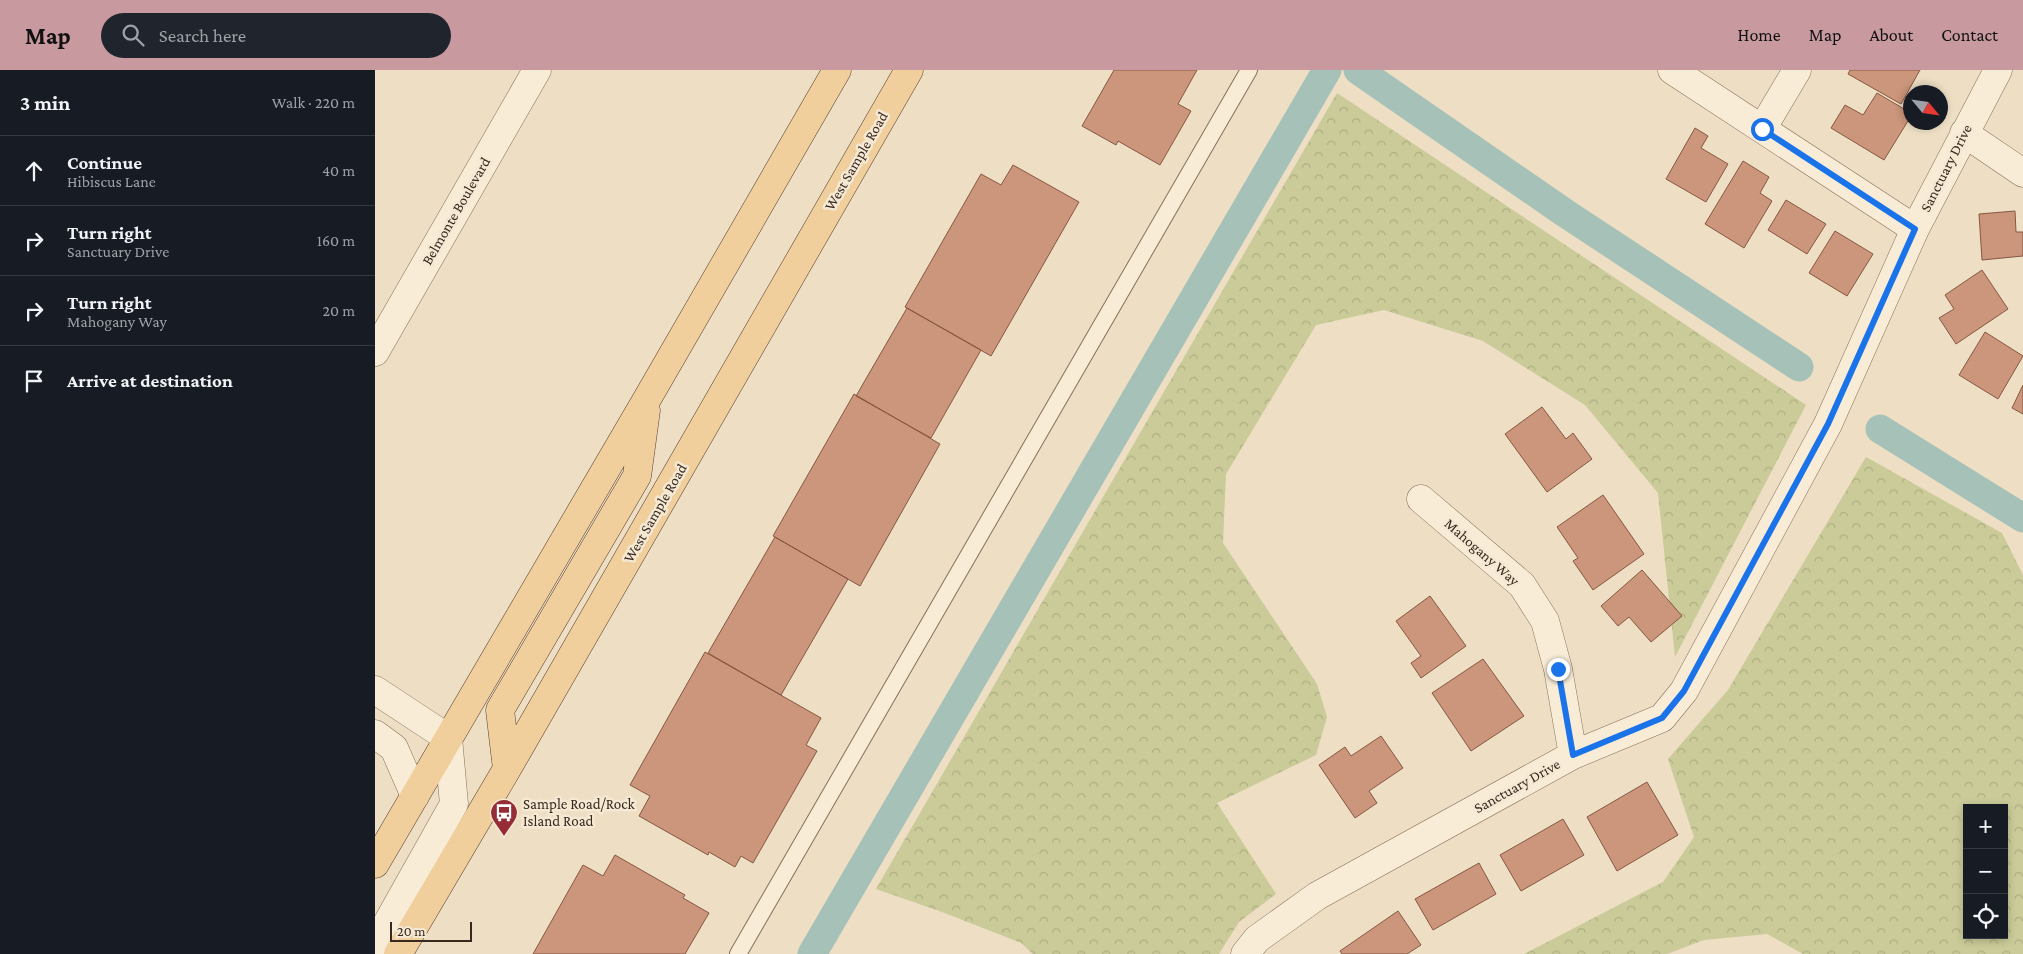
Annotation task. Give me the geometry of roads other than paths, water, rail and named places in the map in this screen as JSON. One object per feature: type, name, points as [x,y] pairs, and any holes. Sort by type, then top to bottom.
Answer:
[{"type":"main road","points":[[375,864],[837,70]]},
{"type":"main road","name":"West Sample Road","points":[[399,954],[906,72]]},
{"type":"main road","points":[[507,769],[500,710],[637,476],[647,399]]},
{"type":"street","name":"Belmonte Boulevard","points":[[375,352],[537,70]]},
{"type":"street","points":[[1672,70],[1915,229]]},
{"type":"street","points":[[1762,129],[1797,70]]},
{"type":"street","name":"Sanctuary Drive","points":[[1245,954],[1257,939],[1317,896],[1573,755],[1662,718],[1684,691],[1828,424],[1915,229],[1998,70]]},
{"type":"street","points":[[1964,132],[2023,173]]},
{"type":"street","name":"Mahogany Way","points":[[1421,499],[1522,585],[1545,621],[1558,669],[1573,755]]},
{"type":"street","points":[[375,690],[448,738],[454,804],[375,944]]},
{"type":"street","points":[[375,734],[394,748],[415,796]]},
{"type":"lane","points":[[738,954],[1249,70]]},
{"type":"waterway","points":[[812,954],[1327,70]]},
{"type":"waterway","points":[[1358,70],[1565,213],[1799,367]]},
{"type":"waterway","points":[[1880,429],[2023,518]]},
{"type":"place","name":"Sample Road/Rock Island Road","points":[[504,837]]}]
